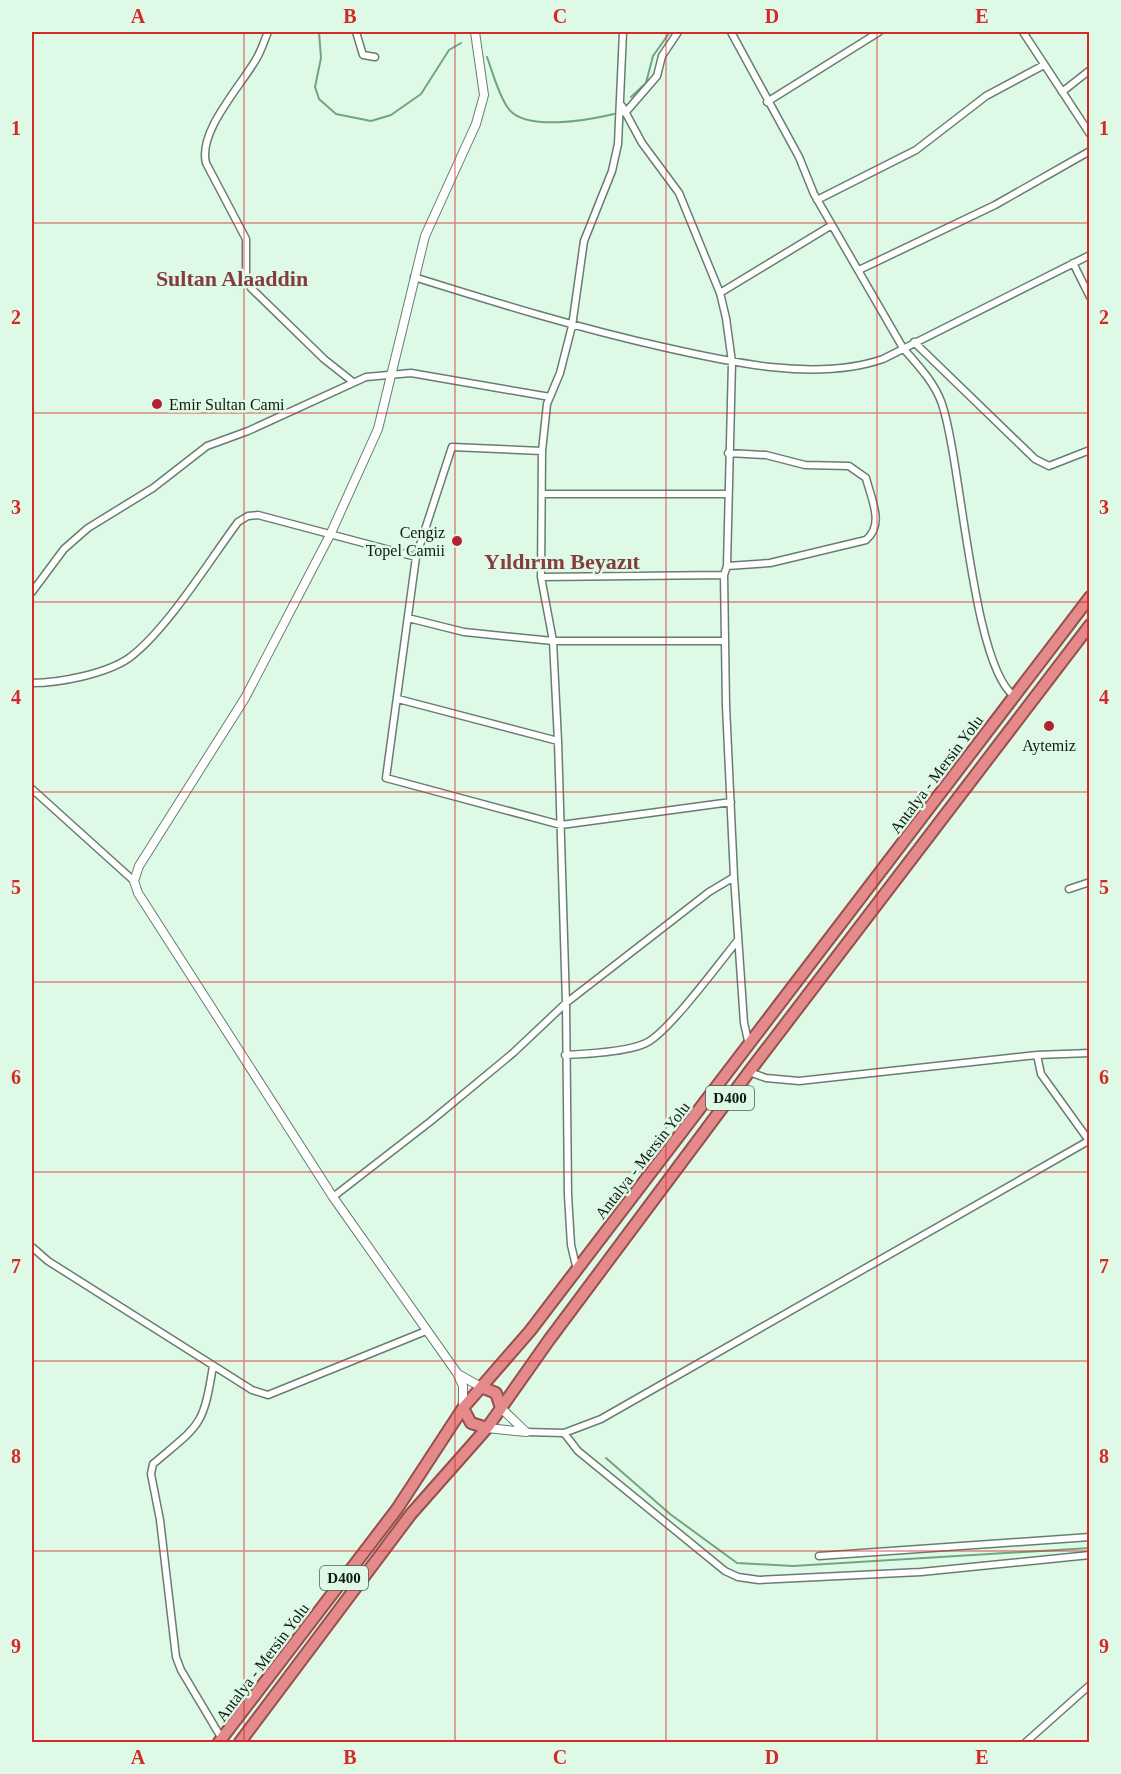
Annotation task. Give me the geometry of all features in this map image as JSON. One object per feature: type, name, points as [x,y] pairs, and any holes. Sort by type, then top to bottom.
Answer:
[{"type":"highway","name":"Antalya - Mersin Yolu","points":[[221,1741],[397,1509],[463,1408],[530,1331],[1089,597]]},
{"type":"highway","name":"Antalya - Mersin Yolu","points":[[240,1743],[411,1514],[487,1428],[749,1072],[1088,631]]},
{"type":"highway","points":[[481,1387],[496,1393],[501,1408]]},
{"type":"highway","points":[[463,1408],[471,1423],[487,1428]]},
{"type":"street","points":[[268,32],[256,60],[230,96],[203,152],[206,163],[246,239],[246,278],[251,288],[324,359],[353,382]]},
{"type":"street","points":[[356,32],[363,55],[375,57]]},
{"type":"street","points":[[134,881],[139,866],[246,698],[330,535],[378,429],[414,277],[437,206],[476,124],[484,95],[475,32]]},
{"type":"street","points":[[577,1270],[571,1245],[568,1195],[566,1003],[553,641],[541,577],[542,451],[550,397],[560,374],[572,326],[584,241],[612,171],[618,144],[623,110],[623,32]]},
{"type":"street","points":[[623,110],[657,76],[662,56],[678,32]]},
{"type":"street","points":[[731,32],[767,102],[799,157],[817,200],[903,348],[920,366],[942,403],[957,469],[985,633],[1004,688],[1014,696]]},
{"type":"street","points":[[767,102],[879,32]]},
{"type":"street","points":[[1023,32],[1089,134]]},
{"type":"street","points":[[817,200],[916,150],[986,96],[1044,65]]},
{"type":"street","points":[[1062,92],[1089,70]]},
{"type":"street","points":[[623,110],[642,143],[679,193],[720,293],[732,362],[727,566],[724,575],[725,641],[734,877],[749,1046]]},
{"type":"street","points":[[858,270],[995,205],[1089,151]]},
{"type":"street","points":[[720,293],[832,225]]},
{"type":"street","points":[[414,277],[572,326],[732,362],[789,368],[867,365],[1089,255]]},
{"type":"street","points":[[1073,263],[1089,297]]},
{"type":"street","points":[[914,342],[1035,459],[1049,466],[1089,450]]},
{"type":"street","points":[[32,592],[64,549],[88,528],[153,488],[207,446],[366,377],[411,373],[550,397]]},
{"type":"street","points":[[542,451],[452,447],[416,557],[386,778],[561,825],[731,802]]},
{"type":"street","points":[[727,566],[770,563],[866,540],[873,534],[877,522],[866,478],[849,466],[805,465],[766,455],[728,453]]},
{"type":"street","points":[[542,494],[728,494]]},
{"type":"street","points":[[32,683],[47,683],[86,675],[128,659],[158,631],[238,522],[248,516],[258,515],[416,557]]},
{"type":"street","points":[[541,577],[724,575]]},
{"type":"street","points":[[408,618],[464,632],[553,641],[725,641]]},
{"type":"street","points":[[398,699],[558,741]]},
{"type":"street","points":[[32,789],[134,881],[138,893],[333,1197],[457,1373],[463,1386],[463,1408]]},
{"type":"street","points":[[333,1197],[440,1114],[513,1053],[566,1003],[709,892],[734,877]]},
{"type":"street","points":[[1070,889],[1089,882]]},
{"type":"street","points":[[565,1055],[597,1053],[646,1043],[662,1031],[738,940]]},
{"type":"street","points":[[749,1072],[766,1078],[799,1081],[1036,1055],[1089,1053]]},
{"type":"street","points":[[487,1428],[564,1433],[601,1419],[1089,1141],[1041,1074],[1036,1055]]},
{"type":"street","points":[[32,1247],[48,1262],[213,1366],[252,1390],[268,1395],[426,1331]]},
{"type":"street","points":[[213,1366],[207,1407],[201,1421],[153,1464],[151,1474],[160,1520],[176,1657],[181,1671],[221,1741]]},
{"type":"street","points":[[457,1373],[481,1387]]},
{"type":"street","points":[[501,1408],[526,1432]]},
{"type":"street","points":[[564,1433],[578,1450],[725,1570],[738,1577],[759,1580],[921,1572],[1089,1555]]},
{"type":"street","points":[[819,1556],[1089,1538]]},
{"type":"street","points":[[1026,1743],[1089,1686]]},
{"type":"waterway","points":[[319,32],[321,58],[315,87],[319,99],[336,114],[371,121],[391,115],[421,94],[449,50],[461,43]]},
{"type":"waterway","points":[[631,97],[646,83],[653,56],[670,32]]},
{"type":"waterway","points":[[487,57],[501,96],[508,108],[516,115],[528,120],[558,122],[614,114]]},
{"type":"waterway","points":[[606,1458],[670,1514],[737,1563],[793,1566],[1090,1548]]},
{"type":"place","name":"Emir Sultan Cami","points":[[157,404]]},
{"type":"place","name":"Cengiz Topel Camii","points":[[457,541]]},
{"type":"place","name":"Aytemiz","points":[[1049,726]]},
{"type":"district","name":"Sultan Alaaddin","points":[[232,278]]},
{"type":"district","name":"Yıldırım Beyazıt","points":[[562,561]]}]
